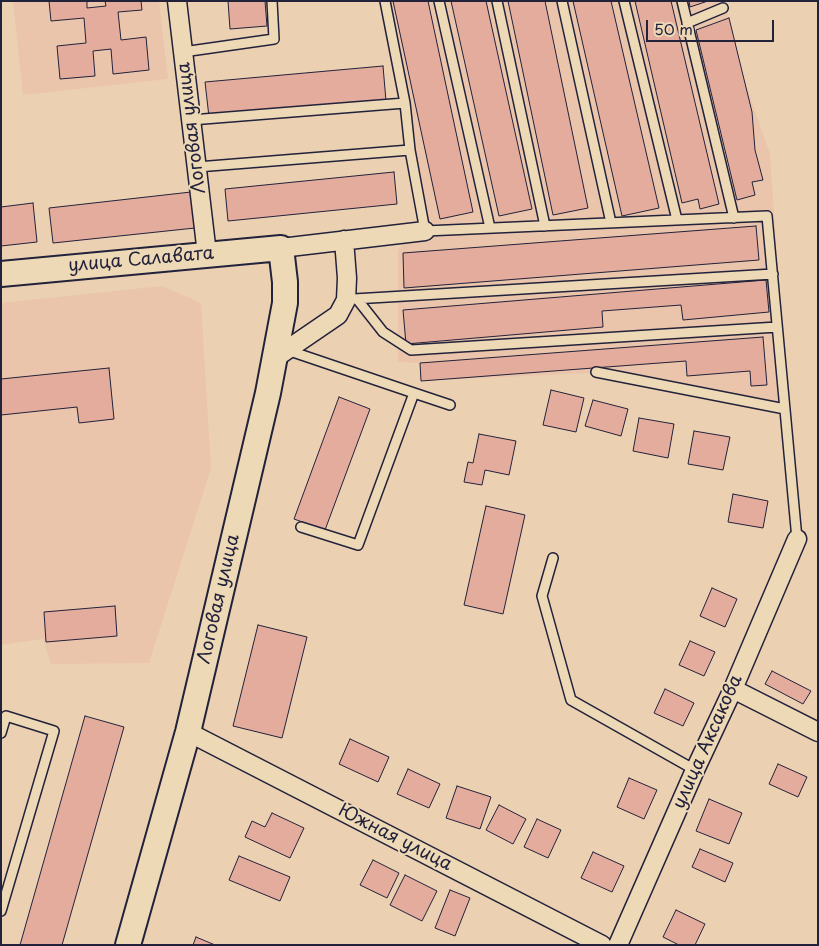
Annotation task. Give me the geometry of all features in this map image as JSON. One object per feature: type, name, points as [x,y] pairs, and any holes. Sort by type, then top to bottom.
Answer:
[{"type":"street","name":"Логовая улица","points":[[177,1],[207,254]]},
{"type":"street","points":[[281,248],[425,231]]},
{"type":"street","points":[[281,354],[338,315],[351,299],[344,240]]},
{"type":"street","name":"Логовая улица","points":[[128,945],[188,732],[281,354],[285,282],[281,248]]},
{"type":"street","name":"улица Салавата","points":[[1,274],[281,248]]},
{"type":"street","name":"улица Аксакова","points":[[618,945],[695,770],[733,690],[797,539]]},
{"type":"street","points":[[733,690],[818,732]]},
{"type":"street","name":"Южная улица","points":[[188,732],[602,945]]},
{"type":"lane","points":[[183,52],[274,39],[272,1]]},
{"type":"lane","points":[[385,1],[405,103],[410,150],[425,231],[767,216],[797,539]]},
{"type":"lane","points":[[440,1],[490,228]]},
{"type":"lane","points":[[497,1],[545,226]]},
{"type":"lane","points":[[562,1],[611,223]]},
{"type":"lane","points":[[624,1],[677,220]]},
{"type":"lane","points":[[682,1],[734,218]]},
{"type":"lane","points":[[687,22],[723,8]]},
{"type":"lane","points":[[191,120],[405,103]]},
{"type":"lane","points":[[197,167],[410,150]]},
{"type":"lane","points":[[351,299],[773,274]]},
{"type":"lane","points":[[351,299],[382,332],[411,350],[777,327]]},
{"type":"lane","points":[[281,354],[450,405]]},
{"type":"lane","points":[[596,372],[785,409]]},
{"type":"lane","points":[[301,527],[358,545],[414,393]]},
{"type":"lane","points":[[553,558],[542,596],[571,700],[695,770]]},
{"type":"lane","points":[[1,733],[6,716],[54,731],[1,911]]},
{"type":"shaded area","points":[[13,1],[159,1],[168,79],[23,95]]},
{"type":"shaded area","points":[[382,1],[724,1],[744,79],[770,154],[787,414],[589,373],[421,381],[420,363],[398,362],[398,250],[427,220]]},
{"type":"shaded area","points":[[162,286],[201,303],[211,468],[149,663],[51,664],[43,639],[1,645],[1,303]]},
{"type":"building","points":[[49,1],[87,1],[87,8],[106,6],[105,1],[141,1],[142,10],[118,12],[121,40],[146,37],[149,70],[113,74],[111,49],[93,51],[95,76],[60,79],[57,46],[86,43],[84,18],[51,21]]},
{"type":"building","points":[[228,1],[265,1],[267,26],[230,29]]},
{"type":"building","points":[[393,1],[428,1],[473,212],[440,219]]},
{"type":"building","points":[[451,1],[486,1],[532,209],[499,216]]},
{"type":"building","points":[[508,1],[545,1],[588,208],[553,215]]},
{"type":"building","points":[[573,1],[611,1],[659,208],[622,216]]},
{"type":"building","points":[[635,1],[671,1],[719,204],[700,209],[698,199],[682,203]]},
{"type":"building","points":[[689,1],[708,1],[690,7]]},
{"type":"building","points":[[729,18],[752,112],[755,150],[763,180],[752,182],[755,195],[737,200],[696,30]]},
{"type":"building","points":[[383,66],[386,101],[209,117],[205,82]]},
{"type":"building","points":[[394,172],[397,204],[228,221],[225,189]]},
{"type":"building","points":[[191,192],[195,228],[53,243],[49,208]]},
{"type":"building","points":[[33,203],[37,242],[1,246],[1,207]]},
{"type":"building","points":[[756,226],[759,260],[404,288],[403,253]]},
{"type":"building","points":[[766,280],[769,312],[683,320],[681,305],[602,311],[603,327],[406,344],[403,310]]},
{"type":"building","points":[[763,337],[767,385],[751,386],[750,371],[687,376],[686,361],[421,381],[420,363]]},
{"type":"building","points":[[109,368],[114,419],[79,423],[77,407],[1,415],[1,379]]},
{"type":"building","points":[[551,390],[584,398],[576,432],[543,425]]},
{"type":"building","points":[[339,397],[370,409],[325,530],[294,519]]},
{"type":"building","points":[[593,400],[628,409],[621,436],[585,426]]},
{"type":"building","points":[[639,418],[674,424],[668,458],[633,451]]},
{"type":"building","points":[[694,431],[730,437],[723,470],[688,464]]},
{"type":"building","points":[[479,434],[516,441],[509,475],[485,470],[482,485],[464,482],[468,462],[473,463]]},
{"type":"building","points":[[733,494],[768,501],[763,528],[728,522]]},
{"type":"building","points":[[486,506],[525,515],[503,614],[464,605]]},
{"type":"building","points":[[712,588],[737,599],[725,627],[700,616]]},
{"type":"building","points":[[115,606],[117,636],[46,642],[44,612]]},
{"type":"building","points":[[258,625],[307,637],[282,738],[233,726]]},
{"type":"building","points":[[690,641],[715,652],[704,676],[679,665]]},
{"type":"building","points":[[772,671],[811,691],[803,704],[765,684]]},
{"type":"building","points":[[665,689],[694,703],[683,726],[654,713]]},
{"type":"building","points":[[85,716],[124,727],[62,945],[20,945]]},
{"type":"building","points":[[350,739],[389,757],[378,782],[339,764]]},
{"type":"building","points":[[778,764],[807,777],[798,797],[769,784]]},
{"type":"building","points":[[408,769],[440,784],[429,808],[397,794]]},
{"type":"building","points":[[629,778],[657,790],[644,819],[617,807]]},
{"type":"building","points":[[457,786],[491,797],[480,829],[446,818]]},
{"type":"building","points":[[709,799],[742,813],[729,844],[696,831]]},
{"type":"building","points":[[499,805],[526,819],[513,844],[486,830]]},
{"type":"building","points":[[272,813],[304,828],[290,858],[245,837],[252,821],[265,827]]},
{"type":"building","points":[[537,819],[561,830],[548,858],[524,847]]},
{"type":"building","points":[[700,849],[733,863],[725,882],[692,867]]},
{"type":"building","points":[[593,852],[624,866],[612,892],[581,878]]},
{"type":"building","points":[[239,856],[290,877],[280,901],[229,880]]},
{"type":"building","points":[[373,860],[399,873],[387,898],[360,885]]},
{"type":"building","points":[[405,875],[437,891],[422,921],[390,905]]},
{"type":"building","points":[[450,890],[470,898],[455,936],[435,928]]},
{"type":"building","points":[[676,910],[705,924],[695,945],[679,945],[663,937]]},
{"type":"building","points":[[196,937],[215,945],[193,945]]}]
